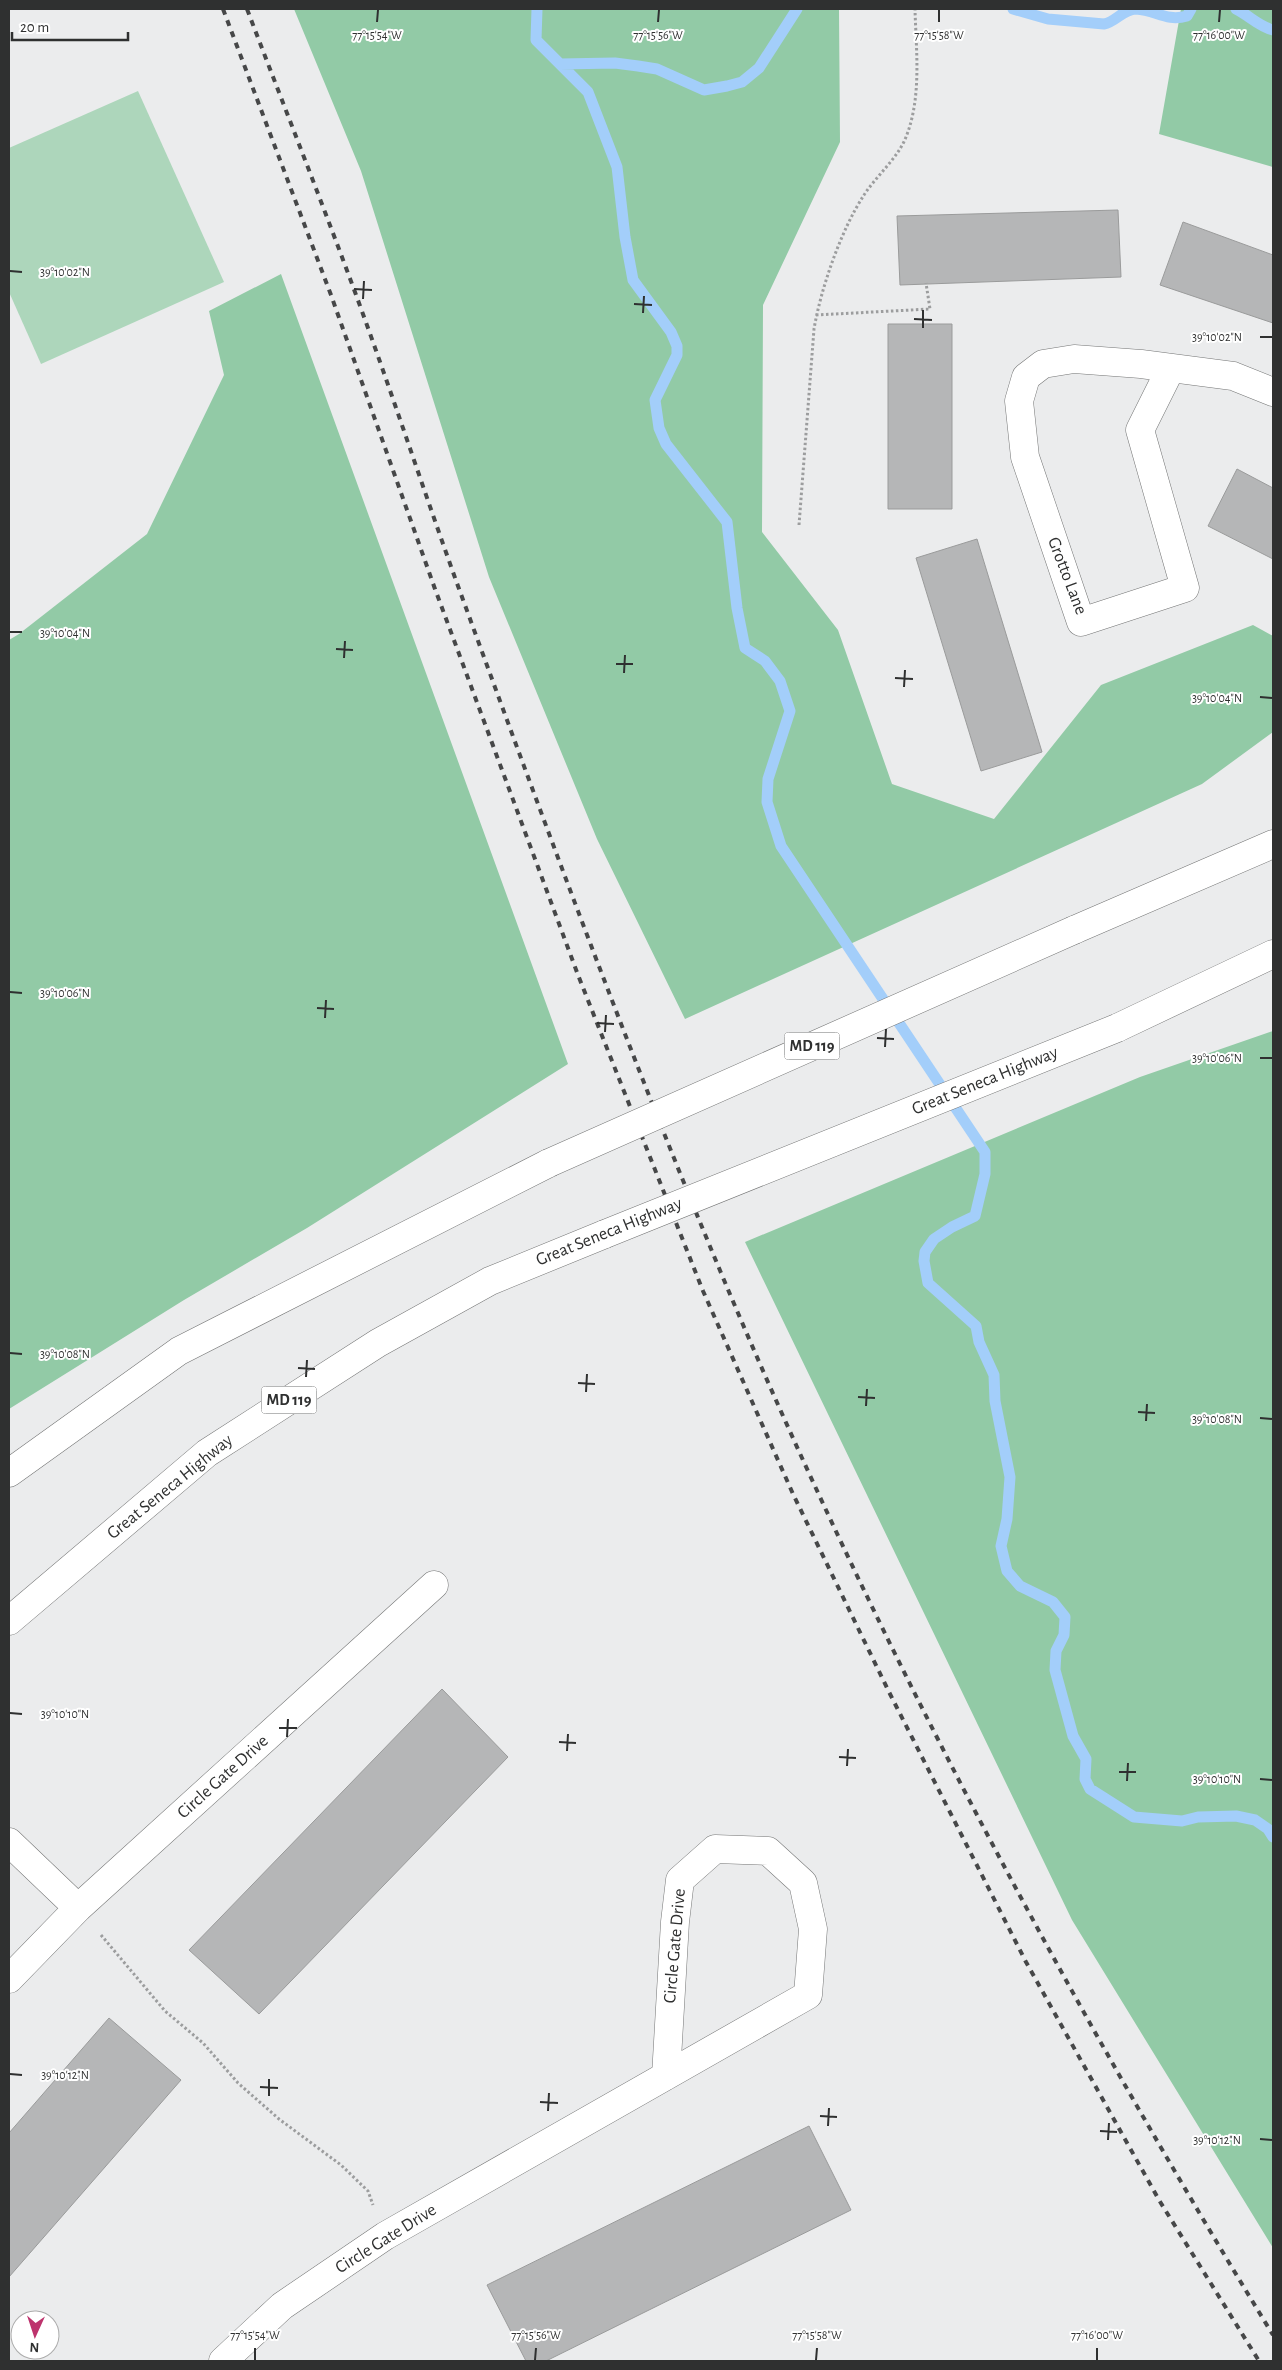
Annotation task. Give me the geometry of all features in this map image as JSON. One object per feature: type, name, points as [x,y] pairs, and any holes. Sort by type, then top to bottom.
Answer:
[{"type":"main road","name":"Grotto Lane","points":[[1171,368],[1140,430],[1185,588],[1081,622],[1025,457],[1019,401],[1026,377],[1043,364],[1074,359],[1171,368],[1233,376],[1273,392]]},
{"type":"main road","name":"MD 119","points":[[9,1474],[179,1351],[549,1163],[1074,930],[1273,844]]},
{"type":"main road","name":"Great Seneca Highway","points":[[9,1621],[207,1453],[378,1343],[490,1281],[1117,1028],[1273,954]]},
{"type":"main road","name":"Circle Gate Drive","points":[[9,1979],[78,1908],[434,1585]]},
{"type":"main road","points":[[9,1842],[78,1908]]},
{"type":"main road","name":"Circle Gate Drive","points":[[223,2361],[282,2306],[386,2236],[808,1995],[813,1929],[803,1883],[768,1852],[716,1849],[680,1880],[675,1922],[666,2076]]},
{"type":"path","points":[[799,525],[816,315],[826,281],[851,217],[864,194],[906,139],[910,127],[915,97],[916,9]]},
{"type":"path","points":[[816,315],[930,309],[926,284]]},
{"type":"path","points":[[78,1908],[165,2011],[203,2043],[238,2083],[279,2118],[341,2165],[368,2191],[386,2236]]},
{"type":"green space","points":[[294,9],[839,9],[840,142],[763,305],[762,532],[838,630],[892,784],[994,819],[1101,685],[1253,625],[1273,636],[1273,732],[1202,784],[685,1019],[597,839],[489,577],[361,171]]},
{"type":"green space","points":[[1181,9],[1273,9],[1273,167],[1159,134]]},
{"type":"green space","points":[[138,91],[224,282],[41,364],[9,292],[9,148]]},
{"type":"green space","points":[[281,274],[568,1064],[307,1228],[184,1300],[9,1409],[9,640],[147,534],[224,375],[209,311]]},
{"type":"green space","points":[[1273,1031],[1273,2248],[1072,1920],[745,1242],[1140,1077]]},
{"type":"building","points":[[1118,210],[1121,277],[900,285],[897,216]]},
{"type":"building","points":[[1183,222],[1273,255],[1273,323],[1160,285]]},
{"type":"building","points":[[888,324],[952,324],[952,509],[888,509]]},
{"type":"building","points":[[1237,469],[1273,488],[1273,559],[1208,526]]},
{"type":"building","points":[[977,539],[1042,752],[981,771],[916,558]]},
{"type":"building","points":[[442,1689],[508,1757],[259,2014],[189,1950]]},
{"type":"building","points":[[109,2018],[181,2080],[9,2277],[9,2133]]},
{"type":"building","points":[[809,2126],[851,2210],[546,2361],[526,2361],[487,2285]]},
{"type":"waterway","points":[[537,9],[536,40],[588,92],[617,167],[625,237],[633,280],[671,332],[677,346],[677,355],[655,400],[659,428],[666,444],[727,522],[737,608],[745,648],[765,661],[780,681],[790,711],[768,779],[767,802],[781,846],[985,1152],[985,1174],[975,1216],[952,1227],[934,1239],[925,1252],[924,1261],[928,1283],[976,1326],[979,1342],[994,1375],[995,1401],[1010,1477],[1007,1519],[1001,1546],[1007,1571],[1020,1586],[1053,1602],[1065,1617],[1064,1635],[1056,1651],[1055,1670],[1073,1736],[1086,1759],[1085,1779],[1090,1789],[1134,1817],[1182,1821],[1198,1817],[1236,1816],[1255,1820],[1268,1829],[1273,1837]]},
{"type":"waterway","points":[[560,64],[615,63],[638,66],[657,69],[704,90],[727,86],[742,82],[759,68],[797,9]]},
{"type":"waterway","points":[[1013,9],[1048,19],[1104,24],[1123,13],[1136,9],[1173,18],[1187,16],[1191,9]]},
{"type":"waterway","points":[[1236,9],[1273,30]]},
{"type":"railway","points":[[223,9],[331,295],[435,589],[578,975],[703,1291],[793,1494],[889,1692],[1026,1962],[1159,2200],[1259,2361]]},
{"type":"railway","points":[[247,9],[352,284],[458,586],[587,934],[688,1194],[783,1416],[845,1551],[911,1685],[1049,1950],[1122,2080],[1273,2335]]}]
